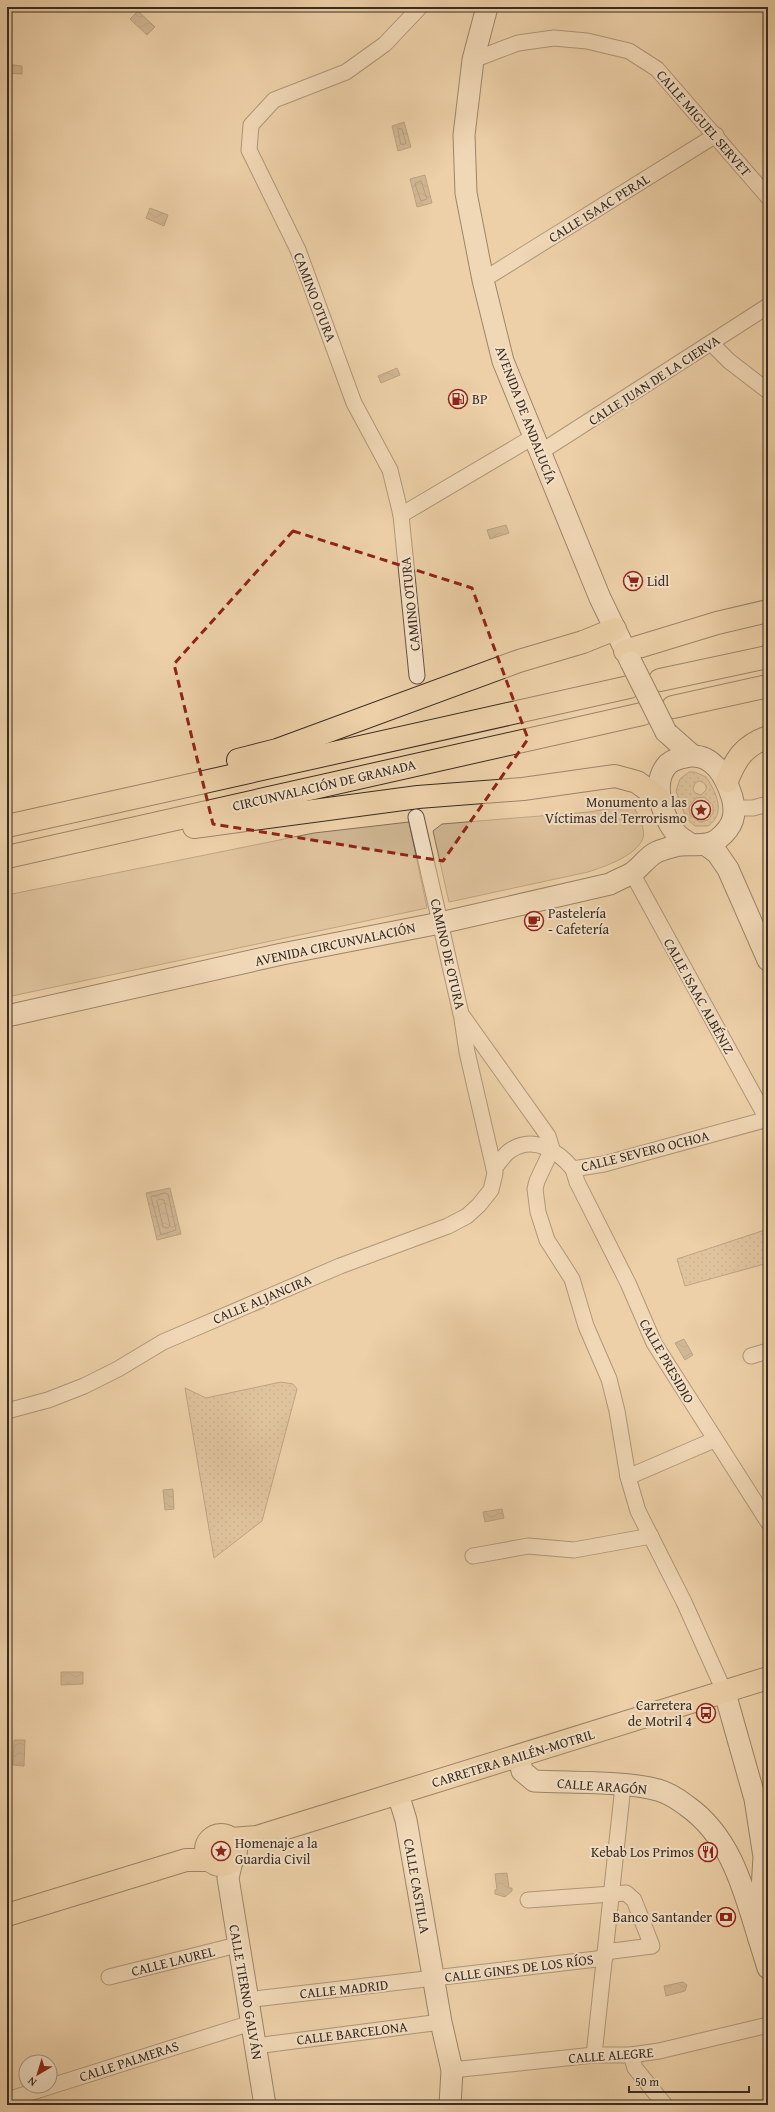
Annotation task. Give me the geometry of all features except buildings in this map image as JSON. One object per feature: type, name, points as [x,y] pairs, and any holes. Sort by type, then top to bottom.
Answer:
[{"type":"main road","points":[[628,656],[717,623],[768,611]]},
{"type":"main road","points":[[174,790],[221,765],[277,750],[512,663],[583,642],[614,629]]},
{"type":"main road","points":[[660,680],[768,657]]},
{"type":"main road","points":[[673,707],[768,686]]},
{"type":"main road","name":"CIRCUNVALACIÓN DE GRANADA","points":[[7,826],[174,790],[629,687]]},
{"type":"main road","name":"CIRCUNVALACIÓN DE GRANADA","points":[[7,857],[642,714]]},
{"type":"main road","points":[[727,781],[733,766],[743,750],[757,741],[768,737]]},
{"type":"main road","points":[[149,824],[197,827],[418,797],[523,789],[615,776],[637,782],[663,807]]},
{"type":"main road","name":"CARRETERA BAILÉN-MOTRIL","points":[[223,1858],[257,1837],[519,1756],[721,1684],[768,1678]]},
{"type":"main road","points":[[7,1915],[186,1860],[223,1858]]},
{"type":"street","name":"CAMINO OTURA","points":[[417,676],[401,515],[390,470],[354,404],[298,250],[249,150],[252,125],[274,100],[346,72],[385,44],[420,7]]},
{"type":"street","name":"AVENIDA DE ANDALUCÍA","points":[[487,7],[473,60],[464,135],[466,193],[483,280],[504,361],[536,445],[614,629],[666,732],[692,755]]},
{"type":"street","name":"CALLE MIGUEL SERVET","points":[[473,60],[518,44],[554,38],[587,41],[629,51],[657,69],[716,135],[768,197]]},
{"type":"street","name":"CALLE ISAAC PERAL","points":[[483,280],[716,135]]},
{"type":"street","name":"CALLE JUAN DE LA CIERVA","points":[[401,515],[536,445],[711,342],[768,306]]},
{"type":"street","points":[[711,342],[729,361],[768,391]]},
{"type":"street","name":"AVENIDA DE ANDALUCÍA","points":[[666,732],[668,765]]},
{"type":"street","points":[[655,854],[663,807],[661,778],[668,765],[676,758],[692,755],[709,760],[718,768],[727,781],[735,808],[734,821],[728,831],[717,840],[698,844]]},
{"type":"street","points":[[735,808],[753,808],[768,804]]},
{"type":"street","points":[[663,807],[675,833],[717,853],[728,869],[768,960]]},
{"type":"street","name":"CAMINO DE OTURA","points":[[416,817],[461,1014],[548,1136],[552,1149]]},
{"type":"street","points":[[728,831],[736,864],[768,936]]},
{"type":"street","name":"AVENIDA CIRCUNVALACIÓN","points":[[7,1016],[282,954],[440,923],[586,890],[610,884],[632,873],[655,854],[698,844]]},
{"type":"street","name":"CALLE ISAAC ALBÉNIZ","points":[[632,873],[767,1119]]},
{"type":"street","name":"CALLE ALJANCIRA","points":[[7,1411],[48,1400],[84,1386],[118,1369],[163,1342],[340,1266],[448,1226],[467,1216],[479,1205],[491,1190],[494,1169],[486,1142],[461,1014]]},
{"type":"street","points":[[494,1169],[510,1151],[520,1145],[529,1143],[534,1130],[535,1118]]},
{"type":"street","name":"CALLE SEVERO OCHOA","points":[[529,1143],[552,1149],[561,1155],[573,1169],[604,1164],[767,1119]]},
{"type":"street","points":[[486,1142],[510,1151]]},
{"type":"street","points":[[552,1149],[537,1181],[535,1189],[538,1212],[547,1240],[572,1279],[586,1326],[609,1379],[618,1412],[628,1477],[638,1510],[684,1602],[721,1684],[761,1799],[764,1857],[759,1939]]},
{"type":"street","name":"CALLE PRESIDIO","points":[[573,1169],[577,1182],[628,1284],[654,1343],[714,1440],[768,1522]]},
{"type":"street","points":[[751,1356],[768,1351]]},
{"type":"street","points":[[628,1477],[714,1440]]},
{"type":"street","points":[[473,1556],[528,1546],[574,1550],[651,1536]]},
{"type":"street","name":"CALLE ARAGÓN","points":[[519,1756],[522,1771],[534,1781],[622,1786],[658,1790],[673,1795],[693,1810],[709,1826],[732,1859],[768,1968]]},
{"type":"street","points":[[594,2055],[612,1894],[622,1786]]},
{"type":"street","name":"CALLE CASTILLA","points":[[398,1794],[406,1820],[441,2022],[452,2070],[450,2105]]},
{"type":"street","name":"CALLE TIERNO GALVÁN","points":[[223,1858],[265,2105]]},
{"type":"street","name":"CALLE GINES DE LOS RÍOS","points":[[434,1979],[605,1955],[652,1946],[634,1900],[626,1893],[612,1894]]},
{"type":"street","points":[[528,1900],[612,1894]]},
{"type":"street","name":"CALLE LAUREL","points":[[109,1977],[237,1945]]},
{"type":"street","name":"CALLE MADRID","points":[[254,1999],[434,1979]]},
{"type":"street","name":"CALLE PALMERAS","points":[[7,2100],[250,2022]]},
{"type":"street","name":"CALLE BARCELONA","points":[[263,2044],[441,2022]]},
{"type":"street","name":"CALLE ALEGRE","points":[[452,2070],[594,2055],[631,2055],[659,2051],[768,2025]]},
{"type":"street","points":[[631,2055],[635,2068],[665,2105]]},
{"type":"highlighted area","points":[[293,531],[472,588],[528,739],[443,861],[213,824],[174,664]]},
{"type":"shaded area","points":[[689,772],[695,772],[706,777],[710,783],[716,796],[718,809],[717,816],[708,826],[695,826],[686,818],[676,791],[680,779]],"holes":[[[699,781],[706,785],[706,790],[701,795],[695,793],[693,789],[695,783]],[[704,797],[713,805],[713,813],[708,820],[700,822],[690,815],[689,807],[696,798]]]},
{"type":"shaded area","points":[[633,805],[642,826],[644,834],[643,838],[634,850],[619,860],[588,872],[449,902],[433,831],[442,824],[589,812]]},
{"type":"shaded area","points":[[409,822],[427,908],[7,997],[7,895],[314,833]]},
{"type":"shaded area","points":[[768,1229],[768,1263],[685,1286],[677,1259]]},
{"type":"shaded area","points":[[281,1382],[293,1384],[297,1389],[262,1521],[214,1558],[185,1388],[206,1398]]},
{"type":"water","points":[[138,11],[155,27],[147,35],[130,19]]},
{"type":"water","points":[[7,64],[22,66],[22,74],[7,73]]},
{"type":"water","points":[[404,122],[411,147],[398,151],[392,126]]},
{"type":"water","points":[[425,175],[432,203],[417,207],[410,179]]},
{"type":"water","points":[[150,208],[168,215],[164,226],[146,218]]},
{"type":"water","points":[[397,368],[400,375],[381,383],[378,376]]},
{"type":"water","points":[[506,525],[509,533],[490,539],[487,530]]},
{"type":"water","points":[[170,1188],[181,1234],[157,1240],[146,1193]]},
{"type":"water","points":[[684,1339],[693,1355],[685,1360],[675,1343]]},
{"type":"water","points":[[173,1489],[174,1509],[165,1510],[163,1490]]},
{"type":"water","points":[[502,1509],[504,1518],[485,1522],[483,1512]]},
{"type":"water","points":[[61,1672],[83,1672],[83,1684],[61,1685]]},
{"type":"water","points":[[14,1740],[25,1740],[24,1766],[13,1765]]},
{"type":"water","points":[[507,1873],[509,1888],[512,1888],[512,1891],[505,1897],[495,1894],[495,1890],[497,1890],[495,1874]]},
{"type":"water","points":[[683,1982],[687,1985],[685,1991],[666,1996],[664,1986]]},
{"type":"place","name":"BP","points":[[458,399]]},
{"type":"place","name":"Lidl","points":[[633,581]]},
{"type":"place","name":"Monumento a las Víctimas del Terrorismo","points":[[701,810]]},
{"type":"place","name":"Pastelería - Cafetería","points":[[534,921]]},
{"type":"place","name":"Carretera de Motril 4","points":[[706,1713]]},
{"type":"place","name":"Homenaje a la Guardia Civil","points":[[221,1851]]},
{"type":"place","name":"Kebab Los Primos","points":[[708,1852]]},
{"type":"place","name":"Banco Santander","points":[[726,1917]]}]
